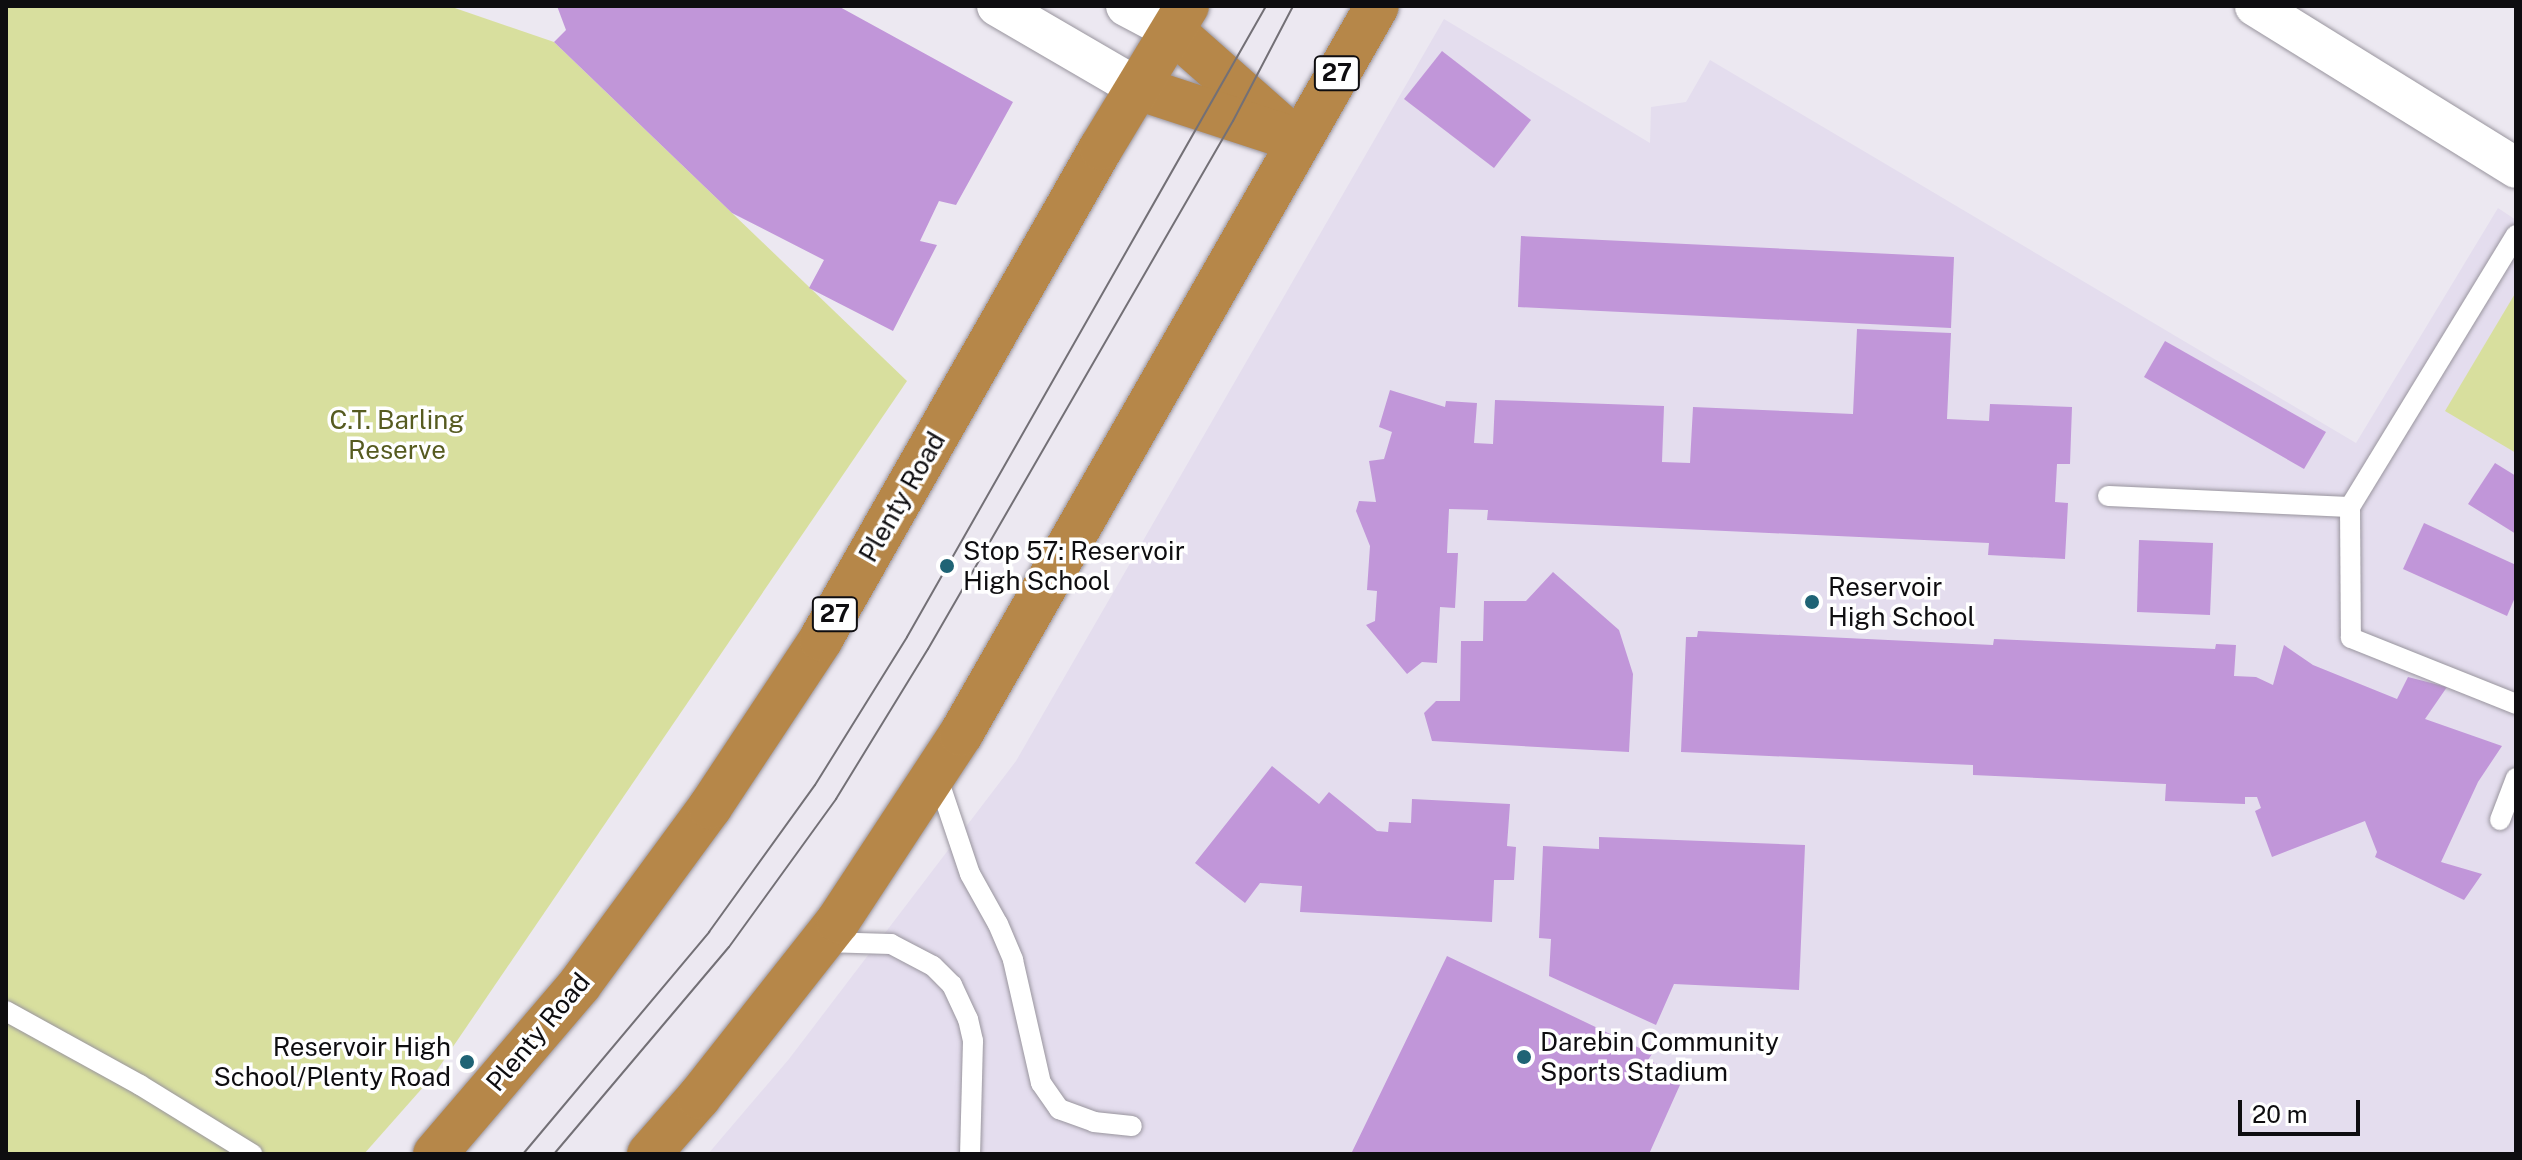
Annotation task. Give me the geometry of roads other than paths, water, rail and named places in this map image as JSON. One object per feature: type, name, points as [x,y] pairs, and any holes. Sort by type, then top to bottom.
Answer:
[{"type":"highway","name":"27","points":[[649,1154],[699,1097],[821,942],[961,734],[1297,140],[1377,6]]},
{"type":"highway","name":"Plenty Road","points":[[435,1154],[580,984],[710,807],[804,665],[1180,19]]},
{"type":"highway","points":[[1180,19],[1297,140]]},
{"type":"highway","points":[[1138,88],[1297,140]]},
{"type":"street","points":[[997,6],[1138,88]]},
{"type":"street","points":[[1126,6],[1180,19]]},
{"type":"street","points":[[2255,6],[2516,168]]},
{"type":"lane","points":[[2516,235],[2350,507],[2351,638],[2516,704]]},
{"type":"lane","points":[[2108,496],[2350,507]]},
{"type":"lane","points":[[935,772],[962,855],[1007,942],[1023,998],[1035,1066],[1049,1099],[1059,1109],[1075,1116],[1132,1126]]},
{"type":"lane","points":[[2500,820],[2516,778]]},
{"type":"lane","points":[[821,942],[891,944],[933,966],[952,985],[968,1019],[973,1041],[970,1154]]},
{"type":"lane","points":[[6,1011],[140,1085],[252,1154]]},
{"type":"tram line","points":[[523,1154],[709,932],[815,785],[907,637],[1266,6]]},
{"type":"tram line","points":[[554,1154],[729,947],[836,799],[928,649],[1233,121],[1293,6]]},
{"type":"place","name":"Stop 57: Reservoir High School","points":[[947,566]]},
{"type":"place","name":"Reservoir High School","points":[[1812,602]]},
{"type":"place","name":"Darebin Community Sports Stadium","points":[[1524,1057]]},
{"type":"place","name":"Reservoir High School/Plenty Road","points":[[467,1062]]},
{"type":"park label","name":"C.T. Barling Reserve","points":[[397,435]]}]
